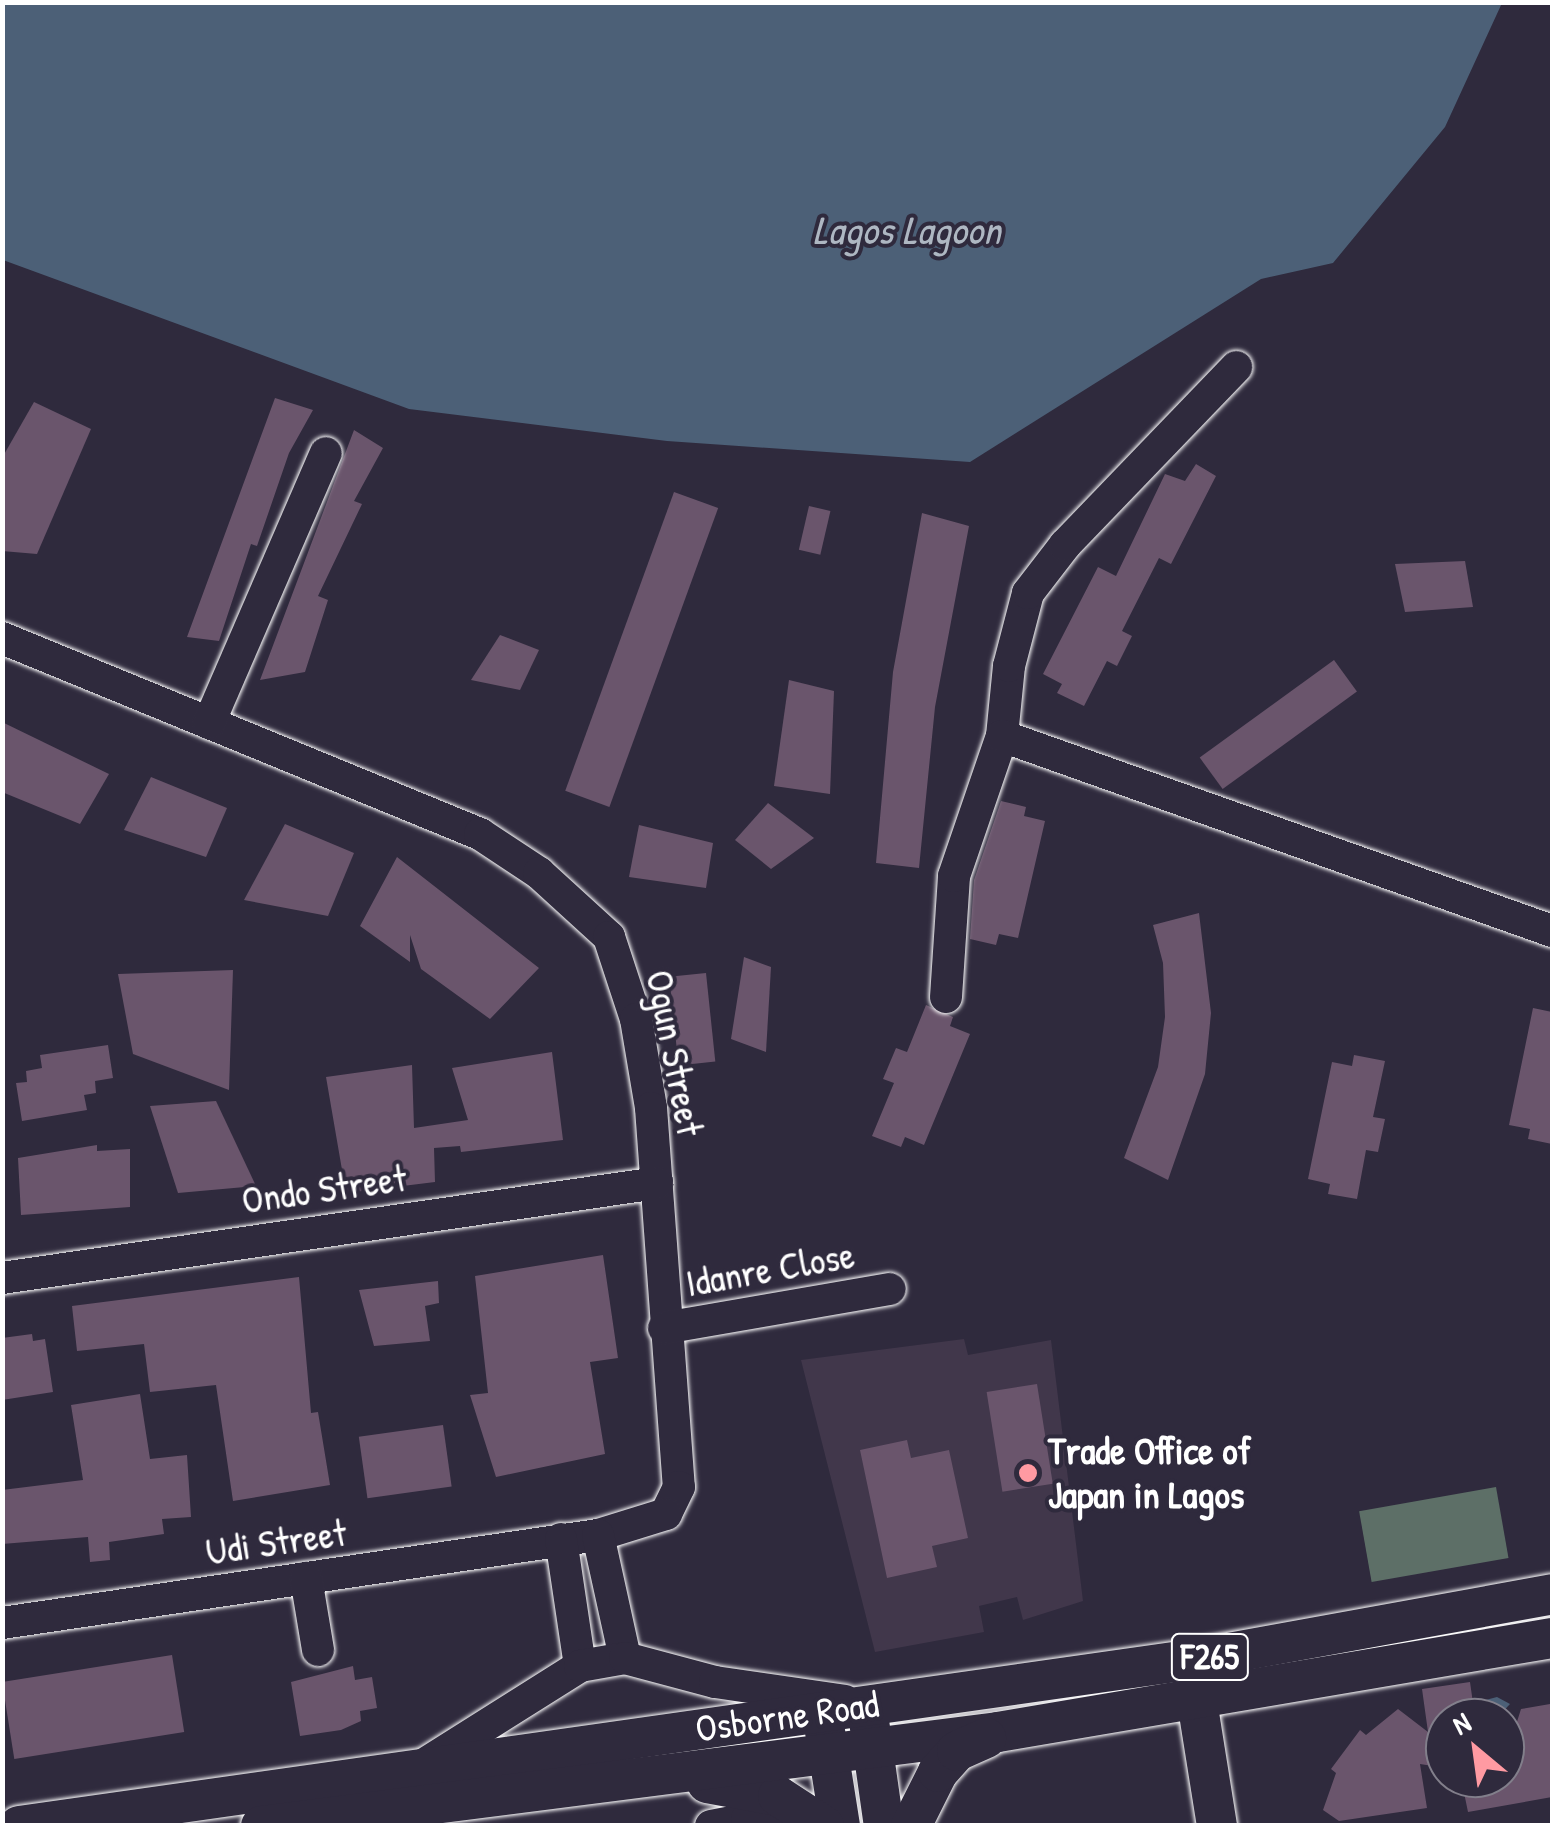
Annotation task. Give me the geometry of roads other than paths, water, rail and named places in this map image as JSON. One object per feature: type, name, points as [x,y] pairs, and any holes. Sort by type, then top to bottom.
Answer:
[{"type":"main road","name":"Osborne Road","points":[[19,1826],[1196,1659],[1552,1594]]},
{"type":"main road","name":"Osborne Road","points":[[261,1826],[998,1732],[1552,1638]]},
{"type":"main road","points":[[1198,1701],[1217,1826]]},
{"type":"main road","points":[[864,1704],[876,1746],[884,1826]]},
{"type":"main road","points":[[821,1711],[840,1826]]},
{"type":"main road","points":[[910,1826],[957,1751],[998,1732]]},
{"type":"main road","points":[[648,1779],[758,1789],[796,1804],[824,1826]]},
{"type":"street","points":[[946,996],[954,876],[1002,736],[1009,666],[1028,593],[1078,532],[1236,367]]},
{"type":"street","points":[[209,723],[326,453]]},
{"type":"street","name":"Ogun Street","points":[[2,638],[480,834],[539,873],[609,937],[636,1019],[657,1183],[676,1502],[666,1514],[598,1535],[562,1540]]},
{"type":"street","points":[[1002,736],[1552,931]]},
{"type":"street","name":"Ondo Street","points":[[2,1278],[657,1183]]},
{"type":"street","name":"Idanre Close","points":[[664,1328],[890,1288]]},
{"type":"street","points":[[598,1535],[625,1658]]},
{"type":"street","points":[[562,1540],[580,1666]]},
{"type":"street","name":"Udi Street","points":[[2,1623],[562,1540]]},
{"type":"street","points":[[306,1578],[318,1650]]},
{"type":"street","points":[[419,1767],[580,1666],[625,1658],[715,1682],[864,1704]]},
{"type":"street","points":[[711,1826],[747,1819],[777,1826]]},
{"type":"water","name":"Lagos Lagoon","points":[[3,2],[1502,3],[1445,127],[1333,263],[1261,279],[970,462],[667,441],[409,409],[3,260]]},
{"type":"place","name":"Trade Office of Japan in Lagos","points":[[1028,1473]]}]
